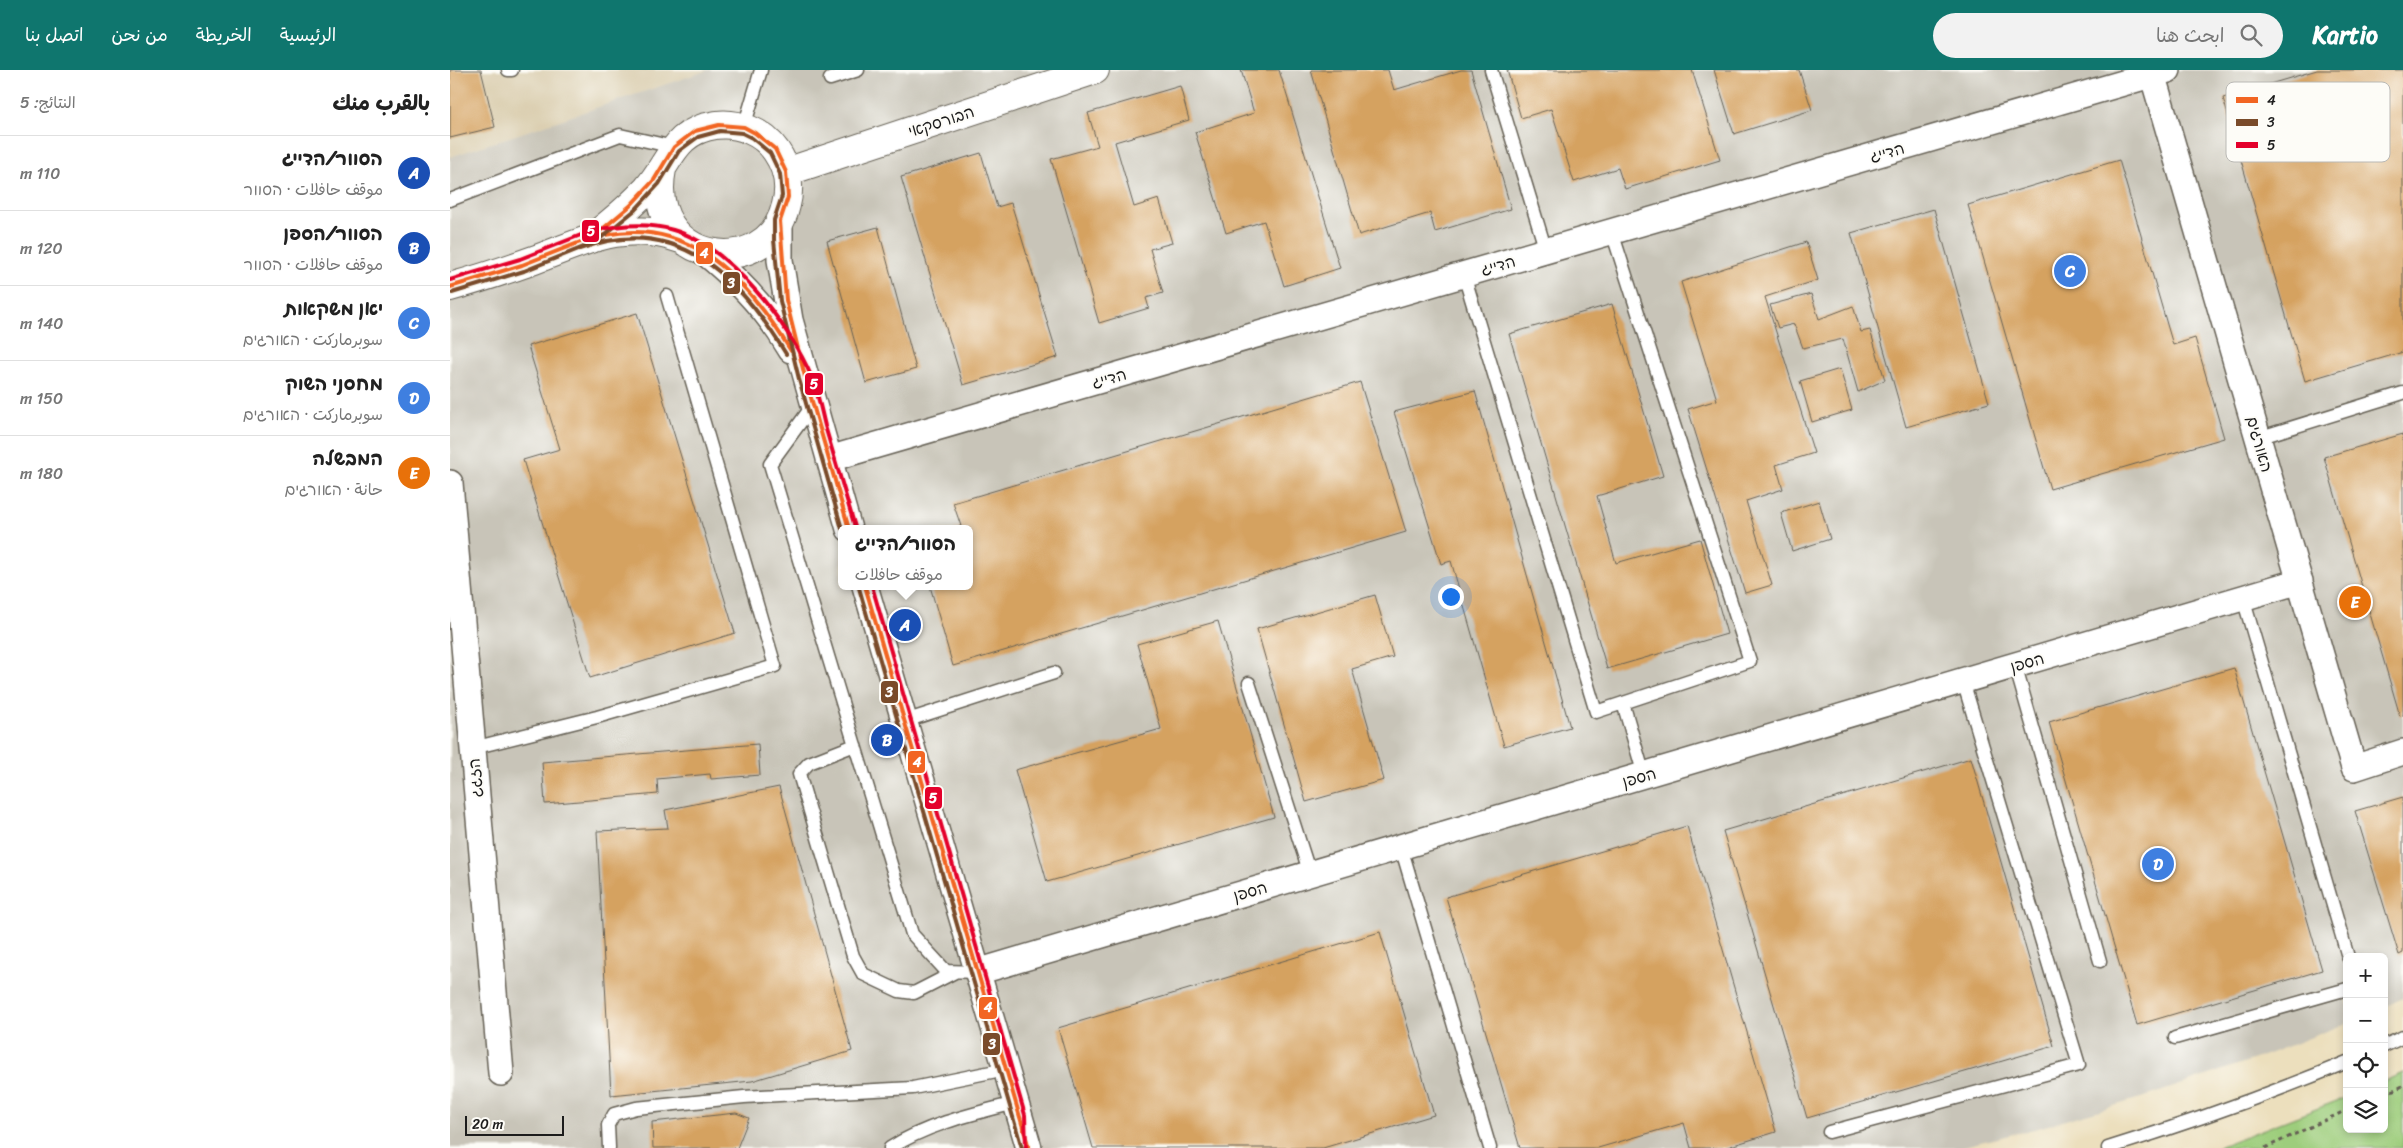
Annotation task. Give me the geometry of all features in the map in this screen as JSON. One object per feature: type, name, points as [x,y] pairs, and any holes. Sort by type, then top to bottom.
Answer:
[{"type":"street","name":"הבורסקאי","points":[[786,172],[1095,70]]},
{"type":"street","name":"הדייג","points":[[829,459],[2157,72]]},
{"type":"street","name":"האורגים","points":[[2157,72],[2258,438],[2354,768],[2403,752]]},
{"type":"street","points":[[450,287],[522,265],[593,237],[639,232],[661,234],[692,245],[728,254],[752,248],[764,241],[780,221],[788,197],[786,172],[775,149],[766,140],[744,128],[719,124],[695,131],[668,158],[630,206],[593,237]]},
{"type":"street","points":[[668,158],[659,194],[660,207],[665,218],[692,245],[738,282],[764,312],[787,344],[805,377]]},
{"type":"street","points":[[780,221],[782,280],[805,377],[848,525]]},
{"type":"street","name":"הזגג","points":[[450,483],[459,701],[473,748],[501,1073]]},
{"type":"street","name":"הספן","points":[[966,972],[1310,874],[2300,581]]},
{"type":"street","points":[[866,590],[905,722],[966,972],[1006,1069],[1029,1148]]},
{"type":"street","points":[[1017,1110],[1020,1148]]},
{"type":"lane","points":[[744,128],[762,70]]},
{"type":"lane","points":[[830,79],[858,70]]},
{"type":"lane","points":[[1491,70],[1546,251]]},
{"type":"lane","points":[[450,200],[620,135],[668,158]]},
{"type":"lane","points":[[1464,274],[1596,712],[1750,661],[1612,232]]},
{"type":"lane","points":[[473,748],[597,717],[775,666],[667,296]]},
{"type":"lane","points":[[2258,438],[2403,393]]},
{"type":"lane","points":[[813,405],[770,464],[912,934],[946,971],[966,972]]},
{"type":"lane","points":[[2242,598],[2347,953]]},
{"type":"lane","points":[[2015,666],[2100,961]]},
{"type":"lane","points":[[905,722],[1054,673]]},
{"type":"lane","points":[[1828,1132],[2079,1065],[1963,681]]},
{"type":"lane","points":[[1249,683],[1310,874]]},
{"type":"lane","points":[[1623,703],[1644,775]]},
{"type":"lane","points":[[855,745],[809,763],[799,774],[853,956],[863,974],[899,991],[914,993],[966,972]]},
{"type":"lane","points":[[1402,847],[1490,1148]]},
{"type":"lane","points":[[2174,1038],[2343,990]]},
{"type":"lane","points":[[2388,1044],[2403,1037]]},
{"type":"lane","points":[[2108,1148],[2172,1128],[2283,1088],[2343,1064]]},
{"type":"lane","points":[[609,1148],[608,1125],[614,1114],[636,1108],[744,1098],[912,1088],[1006,1069]]},
{"type":"lane","points":[[890,1148],[915,1134],[957,1118],[1017,1110]]},
{"type":"path","points":[[2388,1092],[2403,1086]]},
{"type":"path","points":[[2265,1148],[2343,1112]]},
{"type":"shaded area","points":[[450,70],[708,70],[450,157]]},
{"type":"shaded area","points":[[708,70],[2403,70],[2403,998],[2388,1005],[2388,953],[2343,953],[2343,1025],[2266,1055],[2151,1095],[2038,1128],[1956,1148],[450,1148],[450,157]]},
{"type":"green space","points":[[2403,1073],[2403,1148],[2215,1148],[2343,1099],[2343,1133],[2388,1133],[2388,1079]]},
{"type":"building","points":[[450,70],[481,70],[495,127],[450,138]]},
{"type":"building","points":[[1241,70],[1279,70],[1340,268],[1284,286],[1264,221],[1226,233],[1195,132],[1254,113]]},
{"type":"building","points":[[1311,70],[1388,70],[1394,90],[1461,70],[1471,70],[1511,209],[1435,232],[1430,213],[1359,235]]},
{"type":"building","points":[[1507,70],[1692,70],[1720,160],[1625,189],[1618,168],[1574,182],[1551,109],[1521,118]]},
{"type":"building","points":[[1714,70],[1799,70],[1812,110],[1734,134]]},
{"type":"building","points":[[2317,70],[2403,70],[2403,352],[2305,381],[2242,162],[2390,162],[2390,82],[2277,82]]},
{"type":"building","points":[[1180,86],[1189,120],[1115,142],[1134,207],[1159,199],[1172,243],[1150,249],[1163,293],[1146,298],[1149,308],[1099,323],[1051,159],[1098,146],[1088,113]]},
{"type":"building","points":[[2226,97],[2226,108],[2223,98]]},
{"type":"building","points":[[981,153],[997,207],[1011,203],[1058,357],[963,385],[901,177]]},
{"type":"building","points":[[2119,160],[2173,345],[2195,338],[2224,438],[2050,489],[1968,205]]},
{"type":"building","points":[[1934,209],[1989,403],[1906,427],[1851,233]]},
{"type":"building","points":[[878,227],[916,369],[866,383],[827,241]]},
{"type":"building","points":[[1806,242],[1818,280],[1765,297],[1814,453],[1776,465],[1783,489],[1746,501],[1772,585],[1745,593],[1688,409],[1717,400],[1681,282]]},
{"type":"building","points":[[1811,294],[1819,319],[1853,306],[1861,332],[1870,330],[1885,380],[1858,392],[1843,339],[1803,348],[1794,324],[1778,328],[1770,305]]},
{"type":"building","points":[[1612,304],[1663,476],[1597,496],[1616,563],[1700,539],[1727,634],[1607,669],[1509,334]]},
{"type":"building","points":[[637,313],[735,633],[590,678],[523,460],[560,449],[528,346]]},
{"type":"building","points":[[1840,369],[1852,410],[1812,422],[1800,381]]},
{"type":"building","points":[[1360,382],[1406,532],[953,666],[931,590],[973,590],[973,525],[961,525],[953,503]]},
{"type":"building","points":[[1475,391],[1570,727],[1504,746],[1451,561],[1441,564],[1394,412]]},
{"type":"building","points":[[2403,434],[2403,715],[2400,716],[2324,457]]},
{"type":"building","points":[[1819,501],[1830,539],[1792,551],[1781,513]]},
{"type":"building","points":[[1375,595],[1393,657],[1352,669],[1384,780],[1306,802],[1257,629]]},
{"type":"building","points":[[1218,621],[1274,817],[1047,882],[1015,770],[1161,729],[1137,644]]},
{"type":"building","points":[[2234,668],[2322,970],[2137,1025],[2049,722]]},
{"type":"building","points":[[758,744],[760,775],[711,779],[710,774],[657,779],[658,794],[545,804],[542,762]]},
{"type":"building","points":[[1971,758],[2054,1046],[1807,1118],[1723,831]]},
{"type":"building","points":[[779,787],[852,1051],[752,1081],[611,1095],[597,831],[668,828],[665,810]]},
{"type":"building","points":[[2403,797],[2403,953],[2399,955],[2355,811]]},
{"type":"building","points":[[1687,826],[1776,1132],[1724,1148],[1691,1148],[1684,1123],[1598,1148],[1520,1148],[1446,897]]},
{"type":"building","points":[[1380,932],[1434,1115],[1323,1148],[1093,1148],[1058,1028]]},
{"type":"building","points":[[736,1113],[749,1118],[737,1148],[653,1148],[652,1122]]},
{"type":"transit line","name":"4","points":[[450,287],[522,265],[593,237],[630,206],[654,180],[674,147],[695,131],[719,125],[744,127],[755,133],[775,149],[786,172],[788,197],[780,221],[786,300],[805,377],[848,525]]},
{"type":"transit line","name":"3","points":[[452,293],[524,271],[596,242],[635,210],[659,184],[679,151],[698,137],[720,131],[742,133],[752,138],[770,153],[780,174],[782,196],[774,220],[780,301],[799,379],[841,525]]},
{"type":"transit line","name":"5","points":[[450,280],[520,259],[591,231],[601,229],[632,225],[653,226],[673,230],[694,239],[716,253],[756,291],[789,335],[802,357],[816,390],[854,525]]},
{"type":"transit line","name":"4","points":[[578,243],[614,233],[647,233],[676,239],[704,253],[728,272],[751,295],[791,351]]},
{"type":"transit line","name":"3","points":[[580,249],[615,240],[646,239],[675,246],[702,259],[726,277],[748,300],[786,354]]},
{"type":"transit line","name":"3","points":[[860,590],[1022,1148]]},
{"type":"transit line","name":"4","points":[[866,590],[1029,1148]]},
{"type":"transit line","name":"5","points":[[873,590],[1025,1115],[1026,1148]]},
{"type":"place","name":"יאן משקאות","points":[[2070,271]]},
{"type":"place","name":"המבשלה","points":[[2355,602]]},
{"type":"place","name":"הסוור/הדייג","points":[[905,625]]},
{"type":"place","name":"הסוור/הספן","points":[[887,740]]},
{"type":"place","name":"מחסני השוק","points":[[2158,864]]}]
